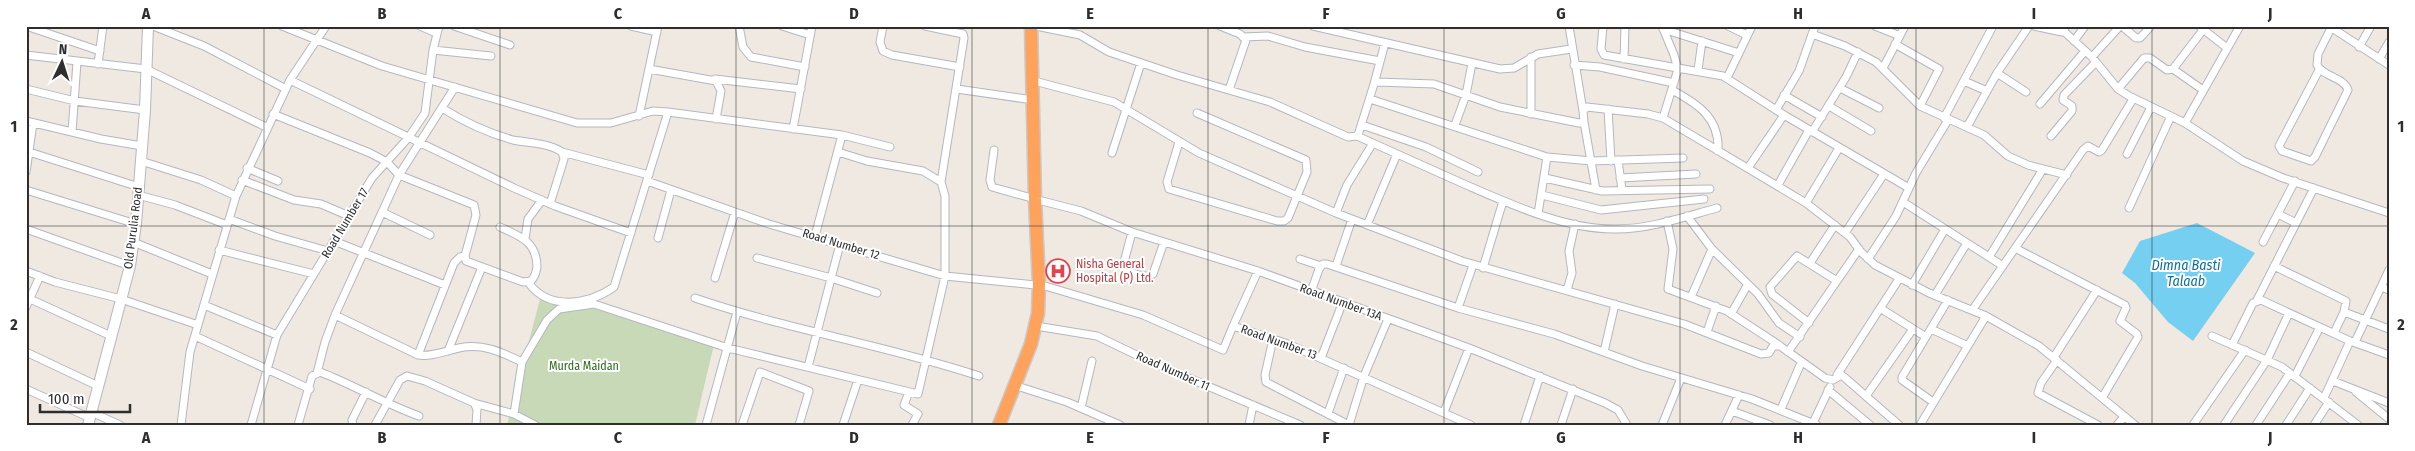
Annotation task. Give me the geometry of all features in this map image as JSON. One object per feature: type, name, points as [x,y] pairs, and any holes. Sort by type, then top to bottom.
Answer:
[{"type":"highway","points":[[1006,425],[1042,327],[1042,285],[1031,26]]},
{"type":"highway","points":[[1036,26],[1038,200]]},
{"type":"highway","points":[[999,425],[1038,322],[1042,285]]},
{"type":"main road","name":"Old Purulia Road","points":[[90,418],[130,266],[136,224],[145,110],[148,27]]},
{"type":"street","points":[[26,26],[100,51]]},
{"type":"street","points":[[98,64],[103,26]]},
{"type":"street","points":[[282,26],[382,66],[576,123],[611,123],[653,111],[668,112],[842,135],[890,147]]},
{"type":"street","points":[[182,425],[190,352],[236,196],[266,127],[290,80],[326,26]]},
{"type":"street","points":[[420,26],[437,30]]},
{"type":"street","points":[[454,26],[510,45]]},
{"type":"street","points":[[631,26],[658,29],[640,116]]},
{"type":"street","points":[[739,26],[743,47],[751,57],[804,68]]},
{"type":"street","points":[[782,26],[810,35]]},
{"type":"street","points":[[793,128],[812,26]]},
{"type":"street","points":[[882,26],[880,42],[883,51],[892,55],[960,67]]},
{"type":"street","points":[[514,414],[522,362],[547,320],[558,309],[594,304],[728,348],[918,394],[928,359],[945,276],[945,196],[941,182],[957,90],[963,34],[925,26]]},
{"type":"street","points":[[1036,26],[1080,35],[1109,52],[1270,102],[1341,135],[1353,138],[1356,136],[1503,201],[1538,214],[1574,224],[1619,230],[1667,222],[1716,208]]},
{"type":"street","points":[[1220,26],[1244,37],[1268,36],[1305,47],[1380,61]]},
{"type":"street","points":[[1312,26],[1472,63],[1509,69],[1531,57],[1571,49]]},
{"type":"street","points":[[1569,26],[1571,49],[1596,190]]},
{"type":"street","points":[[1603,26],[1601,53],[1609,56],[1678,66],[1727,78],[1784,115],[1909,188]]},
{"type":"street","points":[[1624,58],[1625,26]]},
{"type":"street","points":[[1728,26],[1747,35]]},
{"type":"street","points":[[1727,78],[1752,26]]},
{"type":"street","points":[[1776,110],[1799,71],[1815,26]]},
{"type":"street","points":[[1875,26],[1900,36]]},
{"type":"street","points":[[1883,68],[1905,26]]},
{"type":"street","points":[[1868,259],[1903,202],[1916,173],[1946,119],[1993,26]]},
{"type":"street","points":[[1967,126],[1997,73],[2029,26]]},
{"type":"street","points":[[2034,26],[2062,28],[2094,60],[2118,89],[2185,122],[2243,161],[2314,188],[2389,213]]},
{"type":"street","points":[[2074,42],[2084,26]]},
{"type":"street","points":[[2051,136],[2072,111],[2072,106],[2063,100],[2064,95],[2121,26],[2136,38],[2140,38],[2151,26]]},
{"type":"street","points":[[2185,122],[2240,26]]},
{"type":"street","points":[[2359,47],[2372,26]]},
{"type":"street","points":[[148,27],[204,46],[286,89]]},
{"type":"street","points":[[2319,70],[2344,83],[2348,90],[2315,157],[2311,161],[2282,151],[2279,146],[2319,70],[2316,60],[2331,27],[2389,65]]},
{"type":"street","points":[[1663,28],[1738,53]]},
{"type":"street","points":[[1663,28],[1678,66],[1663,118]]},
{"type":"street","points":[[2118,89],[2144,58],[2150,58],[2167,70],[2173,69],[2203,28],[2227,48]]},
{"type":"street","name":"Road Number 17","points":[[250,425],[265,369],[277,335],[372,178],[409,137],[425,112],[432,50],[437,30]]},
{"type":"street","points":[[1812,34],[1858,52],[1883,68],[1920,106],[1984,135],[2008,156],[2028,166],[2067,175]]},
{"type":"street","points":[[1230,90],[1245,45],[1244,37]]},
{"type":"street","points":[[1698,70],[1702,41]]},
{"type":"street","points":[[2379,59],[2389,42]]},
{"type":"street","points":[[1356,136],[1362,125],[1385,43]]},
{"type":"street","points":[[1895,44],[1939,68],[1920,106]]},
{"type":"street","points":[[432,50],[491,56]]},
{"type":"street","points":[[2040,104],[2085,51]]},
{"type":"street","points":[[1778,185],[1840,88],[1858,52]]},
{"type":"street","points":[[26,55],[146,70],[266,127]]},
{"type":"street","points":[[1531,57],[1531,114]]},
{"type":"street","points":[[72,132],[77,62]]},
{"type":"street","points":[[1112,153],[1141,63]]},
{"type":"street","points":[[1455,125],[1466,96],[1472,63]]},
{"type":"street","points":[[1574,65],[1600,67],[1673,86],[1712,120],[1718,136],[1718,151]]},
{"type":"street","points":[[650,69],[801,88]]},
{"type":"street","points":[[2173,69],[2203,90]]},
{"type":"street","points":[[1997,73],[2026,92]]},
{"type":"street","points":[[710,78],[720,84],[721,91],[716,119]]},
{"type":"street","points":[[290,80],[550,204],[631,233]]},
{"type":"street","points":[[1964,81],[1987,91]]},
{"type":"street","points":[[1038,82],[1100,97],[1127,109],[1179,142],[1296,196],[1472,265],[1567,290],[1707,332],[1765,355],[1769,353],[1773,346],[1780,346]]},
{"type":"street","points":[[1374,84],[1377,82],[1427,83],[1531,114],[1578,123],[1584,122]]},
{"type":"street","points":[[298,425],[310,389],[312,376],[317,373],[325,342],[335,315],[399,175],[421,143],[454,87]]},
{"type":"street","points":[[1840,88],[1879,108]]},
{"type":"street","points":[[26,89],[75,101],[145,110]]},
{"type":"street","points":[[957,90],[1033,100]]},
{"type":"street","points":[[1784,95],[1822,117]]},
{"type":"street","points":[[1973,309],[2085,147],[2102,150],[2133,98]]},
{"type":"street","points":[[1370,99],[1455,125],[1547,157],[1592,161],[1683,158]]},
{"type":"street","points":[[1829,106],[1872,131]]},
{"type":"street","points":[[2127,154],[2151,106]]},
{"type":"street","points":[[1583,111],[1587,107],[1648,114],[1663,118],[1806,203],[1845,233],[1868,259],[1899,279],[1973,309],[2029,339],[2056,358],[2135,425]]},
{"type":"street","name":"Road Number 12","points":[[442,108],[460,120],[486,131],[554,148],[648,178],[671,190],[735,212],[945,276],[1042,285]]},
{"type":"street","points":[[1608,109],[1614,160],[1622,190]]},
{"type":"street","points":[[273,114],[330,135],[387,162],[399,175],[476,207],[476,215],[465,256],[466,260],[528,282],[541,296],[555,301],[591,301],[614,287],[668,112]]},
{"type":"street","points":[[1179,142],[1167,185],[1172,190],[1281,222],[1288,218],[1307,172],[1306,160],[1197,113]]},
{"type":"street","points":[[1748,168],[1784,115]]},
{"type":"street","points":[[2129,208],[2171,116]]},
{"type":"street","points":[[26,172],[30,122],[142,146]]},
{"type":"street","points":[[1362,125],[1426,147],[1478,172]]},
{"type":"street","points":[[814,236],[842,135]]},
{"type":"street","points":[[1336,213],[1347,184],[1373,143]]},
{"type":"street","points":[[1806,203],[1839,148]]},
{"type":"street","name":"Road Number 13A","points":[[994,150],[990,180],[992,187],[1088,213],[1132,232],[1258,271],[1342,304],[1469,348],[1573,389],[1618,410],[1627,425]]},
{"type":"street","points":[[27,151],[175,205],[328,251]]},
{"type":"street","points":[[550,204],[564,159],[562,152]]},
{"type":"street","points":[[838,152],[867,161],[924,171],[941,182]]},
{"type":"street","points":[[1367,225],[1397,154]]},
{"type":"street","points":[[1538,214],[1547,157]]},
{"type":"street","points":[[141,161],[202,180],[236,196]]},
{"type":"street","points":[[247,168],[278,181]]},
{"type":"street","points":[[1989,257],[2044,169]]},
{"type":"street","points":[[1620,178],[1696,174]]},
{"type":"street","points":[[1845,233],[1884,174]]},
{"type":"street","points":[[1545,178],[1596,190],[1710,189]]},
{"type":"street","points":[[242,180],[294,200],[321,204],[349,216]]},
{"type":"street","points":[[2263,242],[2295,181]]},
{"type":"street","points":[[2232,345],[2314,188]]},
{"type":"street","points":[[26,190],[136,224]]},
{"type":"street","points":[[658,238],[671,190]]},
{"type":"street","points":[[1542,195],[1601,210],[1704,199]]},
{"type":"street","points":[[525,239],[528,219],[542,200]]},
{"type":"street","points":[[1483,268],[1503,201]]},
{"type":"street","points":[[1903,202],[2003,266]]},
{"type":"street","points":[[382,212],[430,235]]},
{"type":"street","points":[[715,278],[735,212]]},
{"type":"street","points":[[2278,214],[2296,223]]},
{"type":"street","points":[[1687,216],[1712,249],[1748,284],[1779,322],[1800,337]]},
{"type":"street","points":[[1336,266],[1352,219]]},
{"type":"street","points":[[1667,222],[1673,249],[1668,289],[1716,306],[1731,314],[1825,378],[1844,377],[1899,425]]},
{"type":"street","points":[[1567,290],[1572,273],[1568,251],[1574,224]]},
{"type":"street","points":[[1810,263],[1835,225]]},
{"type":"street","points":[[500,227],[525,239],[533,247],[537,261],[534,279],[528,282]]},
{"type":"street","points":[[26,229],[130,266]]},
{"type":"street","points":[[1912,285],[1945,229]]},
{"type":"street","points":[[1132,232],[1124,266],[1126,270],[1146,276],[1153,274],[1164,242]]},
{"type":"street","points":[[334,240],[445,284]]},
{"type":"street","points":[[133,242],[212,274]]},
{"type":"street","points":[[1935,295],[1967,243]]},
{"type":"street","points":[[808,368],[840,244]]},
{"type":"street","points":[[2016,248],[2125,305],[2126,308],[2120,321],[2137,334],[2138,337],[2102,398]]},
{"type":"street","points":[[1691,297],[1712,249]]},
{"type":"street","points":[[1788,352],[1859,249]]},
{"type":"street","points":[[220,250],[314,274]]},
{"type":"street","points":[[418,355],[454,262],[460,257],[465,256]]},
{"type":"street","points":[[1809,323],[1769,289],[1794,256],[1800,257],[1838,281]]},
{"type":"street","points":[[757,258],[831,278],[877,293]]},
{"type":"street","points":[[1300,259],[1321,266],[1327,264],[1336,266],[1458,308],[1554,334],[1681,378],[1781,409],[1815,424],[1828,390],[1899,279]]},
{"type":"street","points":[[1458,308],[1472,265]]},
{"type":"street","points":[[1311,292],[1321,266]]},
{"type":"street","points":[[2274,266],[2346,301],[2344,312],[2334,333]]},
{"type":"street","points":[[448,351],[482,267]]},
{"type":"street","points":[[2314,425],[2333,381],[2389,270]]},
{"type":"street","points":[[26,271],[121,299],[198,325]]},
{"type":"street","points":[[1234,326],[1258,271]]},
{"type":"street","points":[[26,307],[40,276]]},
{"type":"street","points":[[1731,314],[1748,284]]},
{"type":"street","name":"Road Number 13","points":[[1042,285],[1143,315],[1223,350],[1234,326],[1322,358],[1472,425]]},
{"type":"street","points":[[2381,287],[2389,290]]},
{"type":"street","points":[[2096,290],[2039,386],[2038,393],[2098,425]]},
{"type":"street","points":[[695,298],[737,312],[928,359],[979,376]]},
{"type":"street","points":[[30,299],[112,336]]},
{"type":"street","points":[[1933,402],[1902,380],[1903,374],[1948,300]]},
{"type":"street","points":[[2257,300],[2289,312],[2353,342],[2389,355]]},
{"type":"street","points":[[1322,358],[1342,304]]},
{"type":"street","points":[[1604,352],[1615,304]]},
{"type":"street","points":[[204,305],[277,335]]},
{"type":"street","points":[[1707,332],[1716,306]]},
{"type":"street","points":[[1880,308],[1926,337]]},
{"type":"street","points":[[706,425],[737,312]]},
{"type":"street","points":[[2224,425],[2267,360],[2289,312]]},
{"type":"street","points":[[2344,312],[2389,328]]},
{"type":"street","points":[[335,315],[418,355],[429,356],[478,346],[490,348],[522,362]]},
{"type":"street","points":[[1920,425],[1986,316]]},
{"type":"street","points":[[1272,339],[1265,375],[1266,382],[1349,425],[1364,376],[1388,319]]},
{"type":"street","name":"Road Number 11","points":[[1042,327],[1097,336],[1153,363],[1300,425]]},
{"type":"street","points":[[2256,425],[2292,375],[2320,327]]},
{"type":"street","points":[[1866,396],[1913,329]]},
{"type":"street","points":[[1931,329],[1968,346]]},
{"type":"street","points":[[195,336],[310,389]]},
{"type":"street","points":[[2212,336],[2267,360],[2292,375],[2358,425]]},
{"type":"street","points":[[1444,412],[1469,348]]},
{"type":"street","points":[[2193,425],[2244,350]]},
{"type":"street","points":[[26,352],[98,386]]},
{"type":"street","points":[[1082,408],[1092,361]]},
{"type":"street","points":[[1781,409],[1801,362]]},
{"type":"street","points":[[1328,413],[1344,368]]},
{"type":"street","points":[[742,425],[760,372],[809,391],[799,425]]},
{"type":"street","points":[[317,373],[366,392],[419,416]]},
{"type":"street","points":[[375,425],[400,380],[407,376],[424,381],[474,403],[514,414],[535,425]]},
{"type":"street","points":[[1524,425],[1540,376]]},
{"type":"street","points":[[1662,425],[1681,378]]},
{"type":"street","points":[[843,425],[858,380]]},
{"type":"street","points":[[2333,381],[2356,392],[2389,403]]},
{"type":"street","points":[[1020,387],[1082,408],[1120,425]]},
{"type":"street","points":[[2286,425],[2310,388]]},
{"type":"street","points":[[26,389],[90,418],[120,425]]},
{"type":"street","points":[[1561,425],[1573,389]]},
{"type":"street","points":[[1828,390],[1870,425]]},
{"type":"street","points":[[353,425],[352,420],[366,392]]},
{"type":"street","points":[[909,392],[904,405],[918,414],[912,425]]},
{"type":"street","points":[[2356,392],[2389,419]]},
{"type":"street","points":[[1725,425],[1739,395]]},
{"type":"street","points":[[474,403],[478,409],[476,425]]},
{"type":"street","points":[[1249,425],[1252,405]]},
{"type":"street","points":[[1732,411],[1770,425]]},
{"type":"street","points":[[1793,425],[1796,416]]},
{"type":"street","points":[[2117,425],[2124,417]]},
{"type":"green space","name":"Murda Maidan","points":[[541,295],[715,340],[695,425],[507,425]]},
{"type":"water","name":"Dimna Basti Talaab","points":[[2197,223],[2255,253],[2193,341],[2168,322],[2135,283],[2122,273],[2140,241]]},
{"type":"place","name":"Nisha General Hospital (P) Ltd.","points":[[1058,271]]}]
